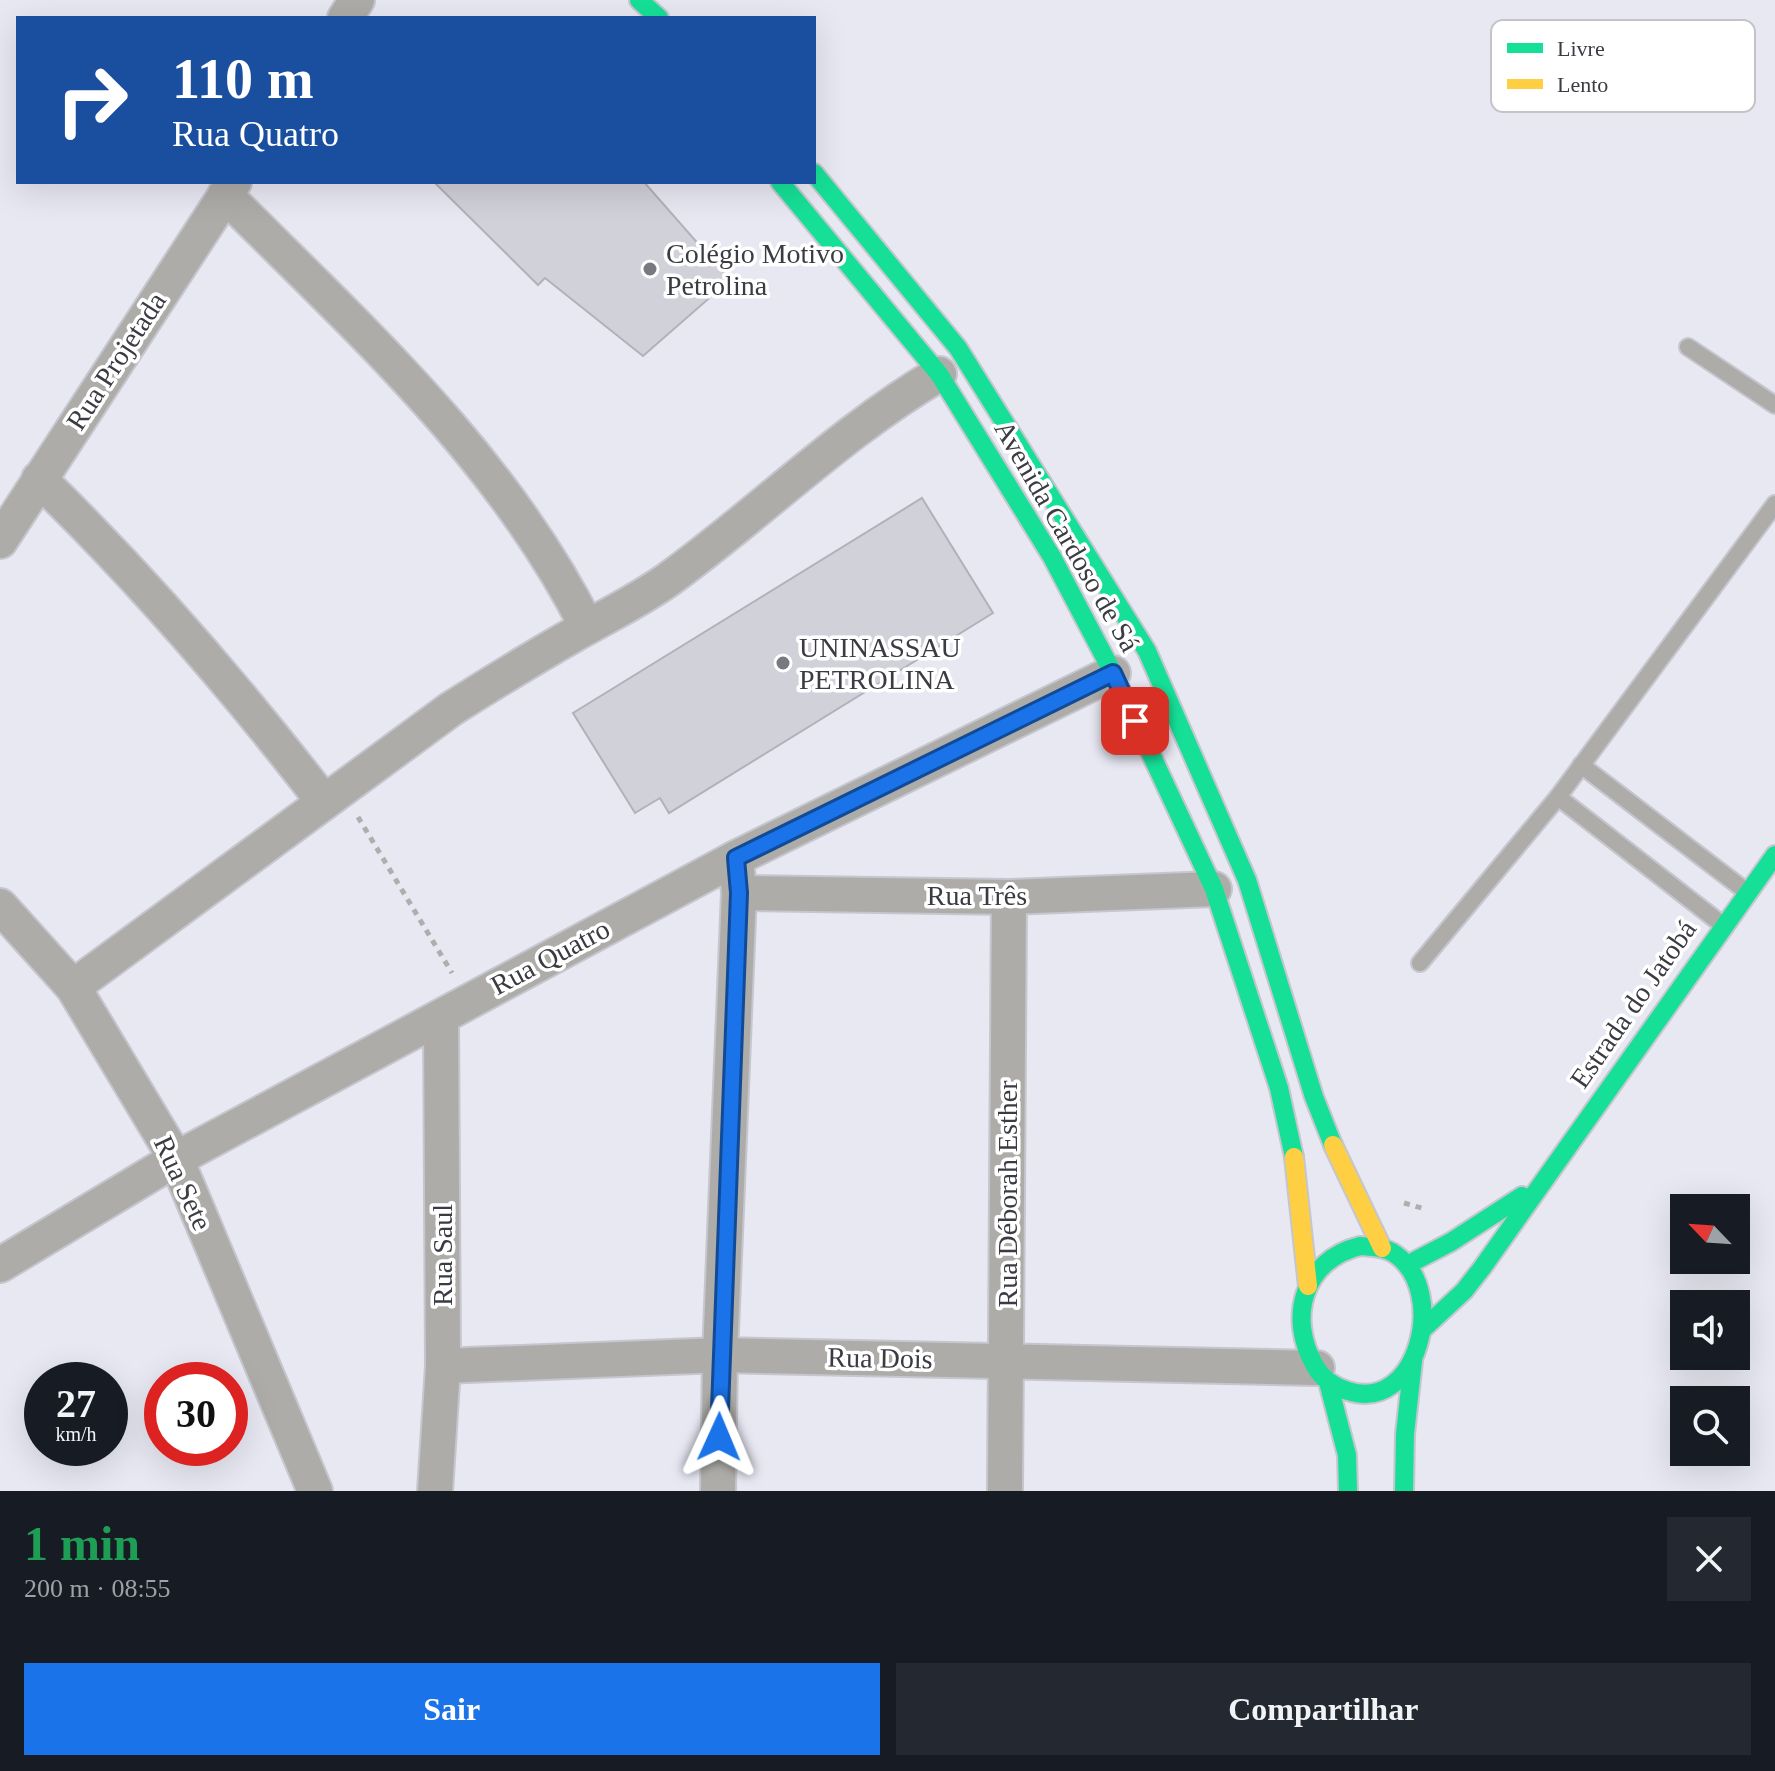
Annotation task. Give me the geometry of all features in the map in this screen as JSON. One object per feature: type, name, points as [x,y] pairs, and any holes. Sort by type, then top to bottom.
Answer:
[{"type":"main road","points":[[639,0],[657,16]]},
{"type":"main road","name":"Avenida Cardoso de Sá","points":[[816,175],[958,348],[1147,651],[1247,880],[1314,1097],[1343,1169],[1382,1248]]},
{"type":"main road","name":"Avenida Cardoso de Sá","points":[[782,184],[939,374],[1052,557],[1113,673],[1214,889],[1279,1088],[1303,1212],[1308,1286]]},
{"type":"main road","name":"Estrada do Jatobá","points":[[1423,1329],[1464,1291],[1775,855]]},
{"type":"main road","points":[[1407,1265],[1451,1242],[1538,1186]]},
{"type":"main road","points":[[1348,1491],[1347,1455],[1322,1375],[1305,1339],[1308,1286],[1314,1273],[1342,1250],[1360,1246],[1382,1248],[1394,1253],[1407,1265],[1421,1293],[1423,1329],[1413,1361],[1405,1434],[1404,1491]]},
{"type":"main road","points":[[1322,1375],[1361,1395],[1395,1382],[1413,1361]]},
{"type":"street","points":[[229,189],[435,409],[531,528],[587,627]]},
{"type":"street","name":"Rua Projetada","points":[[0,541],[229,189]]},
{"type":"street","points":[[73,987],[451,709],[508,672],[587,627],[622,611],[667,580],[737,529],[905,394],[939,374]]},
{"type":"street","points":[[39,479],[116,554],[257,715],[332,795]]},
{"type":"street","name":"Rua Quatro","points":[[0,1265],[176,1159],[736,858],[1113,673]]},
{"type":"street","points":[[718,1491],[720,1355],[739,893],[736,858]]},
{"type":"street","name":"Rua Três","points":[[739,893],[1009,897],[1214,889]]},
{"type":"street","name":"Rua Déborah Esther","points":[[1005,1491],[1009,897]]},
{"type":"street","name":"Rua Sete","points":[[0,906],[73,987],[176,1159],[315,1491]]},
{"type":"street","name":"Rua Saul","points":[[435,1491],[443,1366],[455,1010]]},
{"type":"street","name":"Rua Dois","points":[[443,1366],[720,1355],[1006,1360],[1322,1375]]},
{"type":"lane","points":[[1688,347],[1775,405]]},
{"type":"lane","points":[[1420,963],[1558,797],[1775,504]]},
{"type":"lane","points":[[1581,765],[1748,893]]},
{"type":"lane","points":[[1558,797],[1724,926]]},
{"type":"path","points":[[332,795],[455,1010]]},
{"type":"building","name":"Colégio Motivo Petrolina","points":[[436,184],[646,184],[730,280],[643,356],[545,278],[538,285]]},
{"type":"building","name":"UNINASSAU PETROLINA","points":[[922,498],[993,613],[669,813],[660,798],[635,813],[573,713]]},
{"type":"traffic: fast","points":[[639,0],[657,16]]},
{"type":"traffic: fast","points":[[816,175],[958,348],[1147,651],[1247,880],[1314,1097],[1333,1145]]},
{"type":"traffic: fast","points":[[782,184],[939,374],[1052,557],[1113,673],[1214,889],[1279,1088],[1294,1157]]},
{"type":"traffic: fast","points":[[1423,1329],[1464,1291],[1482,1268],[1775,855]]},
{"type":"traffic: fast","points":[[1407,1265],[1451,1242],[1522,1196]]},
{"type":"traffic: fast","points":[[1360,1246],[1395,1254],[1411,1271],[1420,1294],[1422,1320],[1418,1345],[1408,1368],[1392,1384],[1372,1393],[1348,1391],[1325,1379],[1315,1366],[1302,1329],[1302,1311],[1313,1277],[1341,1253],[1360,1246]]},
{"type":"traffic: fast","points":[[1404,1491],[1405,1434],[1413,1361]]},
{"type":"traffic: fast","points":[[1328,1382],[1347,1455],[1348,1491]]},
{"type":"traffic: slow","points":[[1333,1145],[1382,1248]]},
{"type":"traffic: slow","points":[[1294,1157],[1308,1286]]},
{"type":"place","name":"Colégio Motivo Petrolina","points":[[650,269]]},
{"type":"place","name":"UNINASSAU PETROLINA","points":[[783,663]]},
{"type":"route","points":[[719,1437],[739,893],[736,858],[1113,673],[1135,721]]}]
